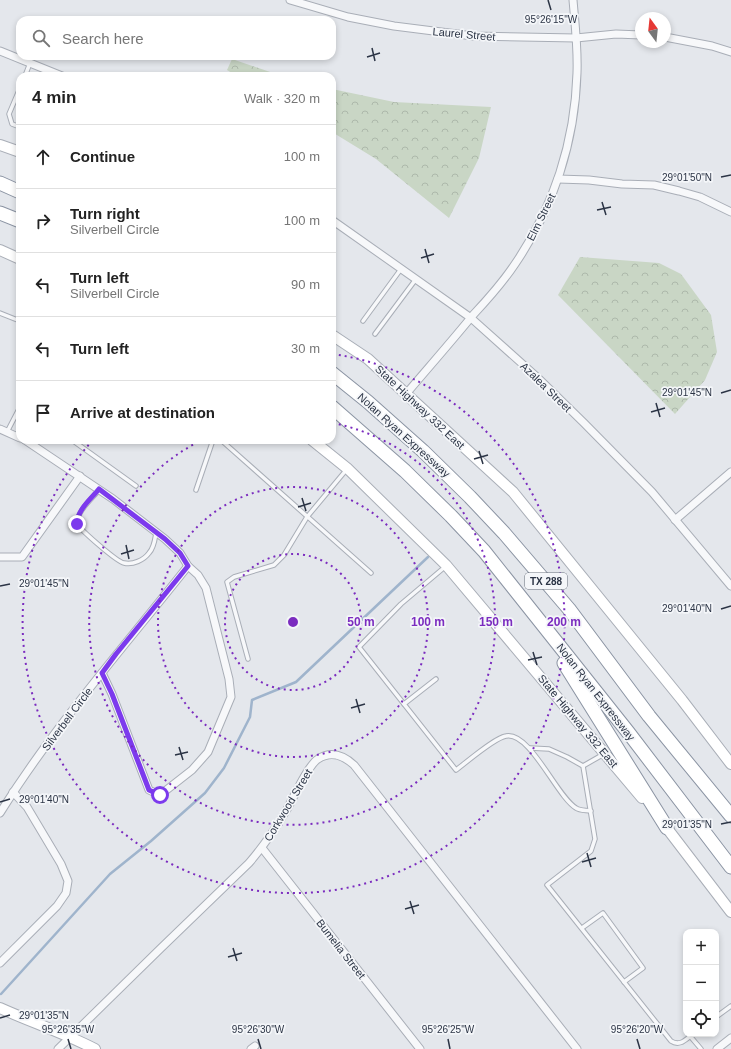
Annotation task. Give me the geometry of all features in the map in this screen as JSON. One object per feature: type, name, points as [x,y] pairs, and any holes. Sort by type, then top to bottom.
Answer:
[{"type":"highway","points":[[0,183],[16,190]]},
{"type":"highway","points":[[0,213],[16,219]]},
{"type":"highway","name":"Nolan Ryan Expressway","points":[[336,375],[423,451],[504,533],[569,608],[649,716],[731,816]]},
{"type":"highway","name":"Nolan Ryan Expressway","points":[[336,411],[405,471],[484,551],[528,605],[731,867]]},
{"type":"highway","points":[[528,605],[667,828]]},
{"type":"main road","points":[[0,145],[16,151]]},
{"type":"main road","points":[[0,250],[16,257]]},
{"type":"main road","name":"State Highway 332 East","points":[[336,338],[368,359],[513,492],[682,700],[731,764]]},
{"type":"main road","name":"State Highway 332 East","points":[[317,444],[348,468],[446,566],[606,753],[667,828],[731,912]]},
{"type":"main road","points":[[0,1008],[71,1036],[95,1049]]},
{"type":"street","name":"Laurel Street","points":[[290,0],[348,17],[442,33],[473,36],[576,38],[616,34],[635,35]]},
{"type":"street","name":"Elm Street","points":[[406,394],[515,264],[526,248],[544,213],[558,179],[566,152],[574,110],[577,72],[573,0]]},
{"type":"street","points":[[671,38],[712,46],[731,52]]},
{"type":"street","points":[[0,51],[16,57]]},
{"type":"street","points":[[22,60],[46,72]]},
{"type":"street","points":[[558,179],[654,185],[700,197],[731,212]]},
{"type":"street","name":"Azalea Street","points":[[336,223],[471,318],[537,377],[643,483],[731,586]]},
{"type":"street","points":[[3,430],[16,436]]},
{"type":"street","points":[[31,444],[99,489],[156,532],[180,553],[188,566],[198,575],[206,588],[229,679],[231,697],[208,752],[192,770],[160,795],[149,790],[112,694],[102,673]]},
{"type":"street","points":[[675,520],[731,472]]},
{"type":"street","points":[[0,557],[22,556],[80,476]]},
{"type":"street","name":"Silverbell Circle","points":[[0,813],[41,753],[116,654],[188,566]]},
{"type":"street","name":"Corkwood Street","points":[[58,1049],[249,863],[262,848],[310,769],[318,759],[339,755],[348,759],[354,766],[577,1049]]},
{"type":"street","points":[[0,963],[57,906],[66,893],[68,881],[61,864],[27,807],[13,792]]},
{"type":"street","name":"Bumelia Street","points":[[262,848],[420,1049]]},
{"type":"street","points":[[717,1049],[731,1038]]},
{"type":"lane","points":[[26,72],[30,63]]},
{"type":"lane","points":[[16,98],[10,114],[12,124],[16,126]]},
{"type":"lane","points":[[364,321],[402,268]]},
{"type":"lane","points":[[374,334],[417,279]]},
{"type":"lane","points":[[0,313],[16,319]]},
{"type":"lane","points":[[3,430],[16,412]]},
{"type":"lane","points":[[78,444],[136,486]]},
{"type":"lane","points":[[196,490],[212,444]]},
{"type":"lane","points":[[225,444],[371,573]]},
{"type":"lane","points":[[248,659],[227,582],[234,577],[274,565],[284,555],[307,517],[348,468]]},
{"type":"lane","points":[[99,489],[82,509],[78,516],[77,524],[83,532],[123,563],[132,564],[141,560],[150,553],[155,542],[156,532]]},
{"type":"lane","points":[[446,566],[401,604],[359,646],[456,770],[499,738],[508,735],[530,748],[568,802],[577,809],[591,811]]},
{"type":"lane","points":[[404,704],[436,678]]},
{"type":"lane","points":[[530,748],[549,749],[582,766],[595,839],[591,851],[547,885],[671,1042],[680,1044],[689,1037]]},
{"type":"lane","points":[[582,766],[606,753]]},
{"type":"lane","points":[[582,928],[603,913],[643,968],[624,982]]},
{"type":"lane","points":[[719,1015],[731,1006]]},
{"type":"lane","points":[[692,1037],[701,1049]]},
{"type":"green space","points":[[232,60],[235,60],[270,72],[230,72],[227,70]]},
{"type":"green space","points":[[336,90],[394,102],[491,107],[479,158],[449,218],[376,159],[336,134]]},
{"type":"green space","points":[[580,257],[659,263],[681,274],[711,315],[717,352],[705,380],[675,414],[558,295]]},
{"type":"waterway","points":[[1,994],[110,874],[151,841],[205,793],[224,768],[250,717],[252,700],[296,682],[428,557]]},
{"type":"route","points":[[77,524],[78,516],[82,509],[99,489],[165,539],[180,553],[188,566],[102,673],[112,694],[140,770],[149,790],[160,795]]}]
